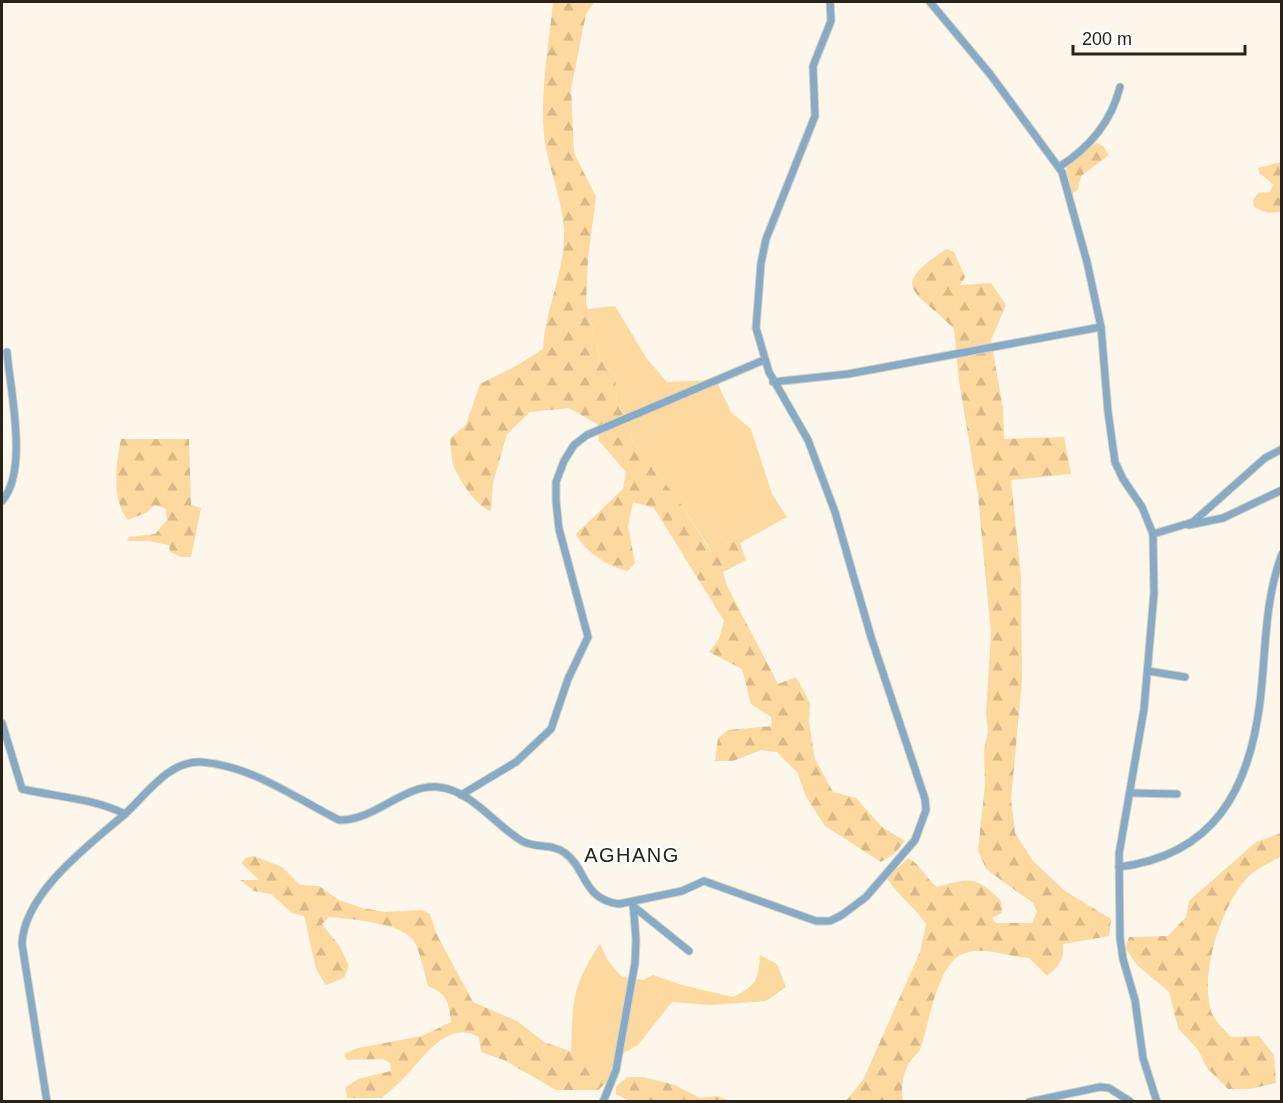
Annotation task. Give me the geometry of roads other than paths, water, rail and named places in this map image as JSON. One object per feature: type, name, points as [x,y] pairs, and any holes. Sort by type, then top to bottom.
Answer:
[{"type":"street","points":[[47,1101],[22,944],[23,929],[45,893],[75,857],[177,766],[189,762],[238,769],[281,788],[339,820],[367,814],[425,787],[449,789],[461,795],[523,842],[536,846],[557,847],[567,854],[585,885],[609,903],[633,904],[682,891],[704,881],[816,921],[830,921],[866,897],[915,840],[925,818],[925,799],[871,637],[835,512],[808,440],[773,382],[764,360],[756,328],[761,262],[771,225],[815,116],[813,66],[831,21],[830,2]]},
{"type":"street","points":[[930,2],[990,74],[1059,167],[1087,262],[1101,327],[1108,412],[1115,462],[1123,479],[1142,507],[1153,534],[1154,593],[1148,671],[1131,793],[1120,843],[1119,867],[1123,959],[1135,1000],[1143,1058],[1156,1101]]},
{"type":"street","points":[[1059,167],[1092,141],[1111,112],[1119,87]]},
{"type":"street","points":[[773,382],[848,374],[1101,327]]},
{"type":"street","points":[[2,501],[11,482],[16,440],[7,352]]},
{"type":"street","points":[[461,795],[516,762],[551,729],[568,679],[588,637],[556,516],[556,482],[574,445],[587,435],[764,360]]},
{"type":"street","points":[[1187,525],[1227,495],[1265,458],[1281,449]]},
{"type":"street","points":[[1153,534],[1224,518],[1281,490]]},
{"type":"street","points":[[1119,867],[1148,861],[1191,842],[1215,823],[1224,811],[1251,748],[1260,704],[1271,585],[1281,554]]},
{"type":"street","points":[[1148,671],[1185,677]]},
{"type":"street","points":[[2,723],[22,789],[74,797],[108,806],[125,814]]},
{"type":"street","points":[[1131,793],[1177,794]]},
{"type":"street","points":[[633,904],[689,951]]},
{"type":"street","points":[[603,1101],[616,1070],[635,963],[633,904]]},
{"type":"street","points":[[1029,1101],[1100,1087],[1109,1088],[1131,1101]]},
{"type":"district","name":"AGHANG","points":[[632,855]]}]
